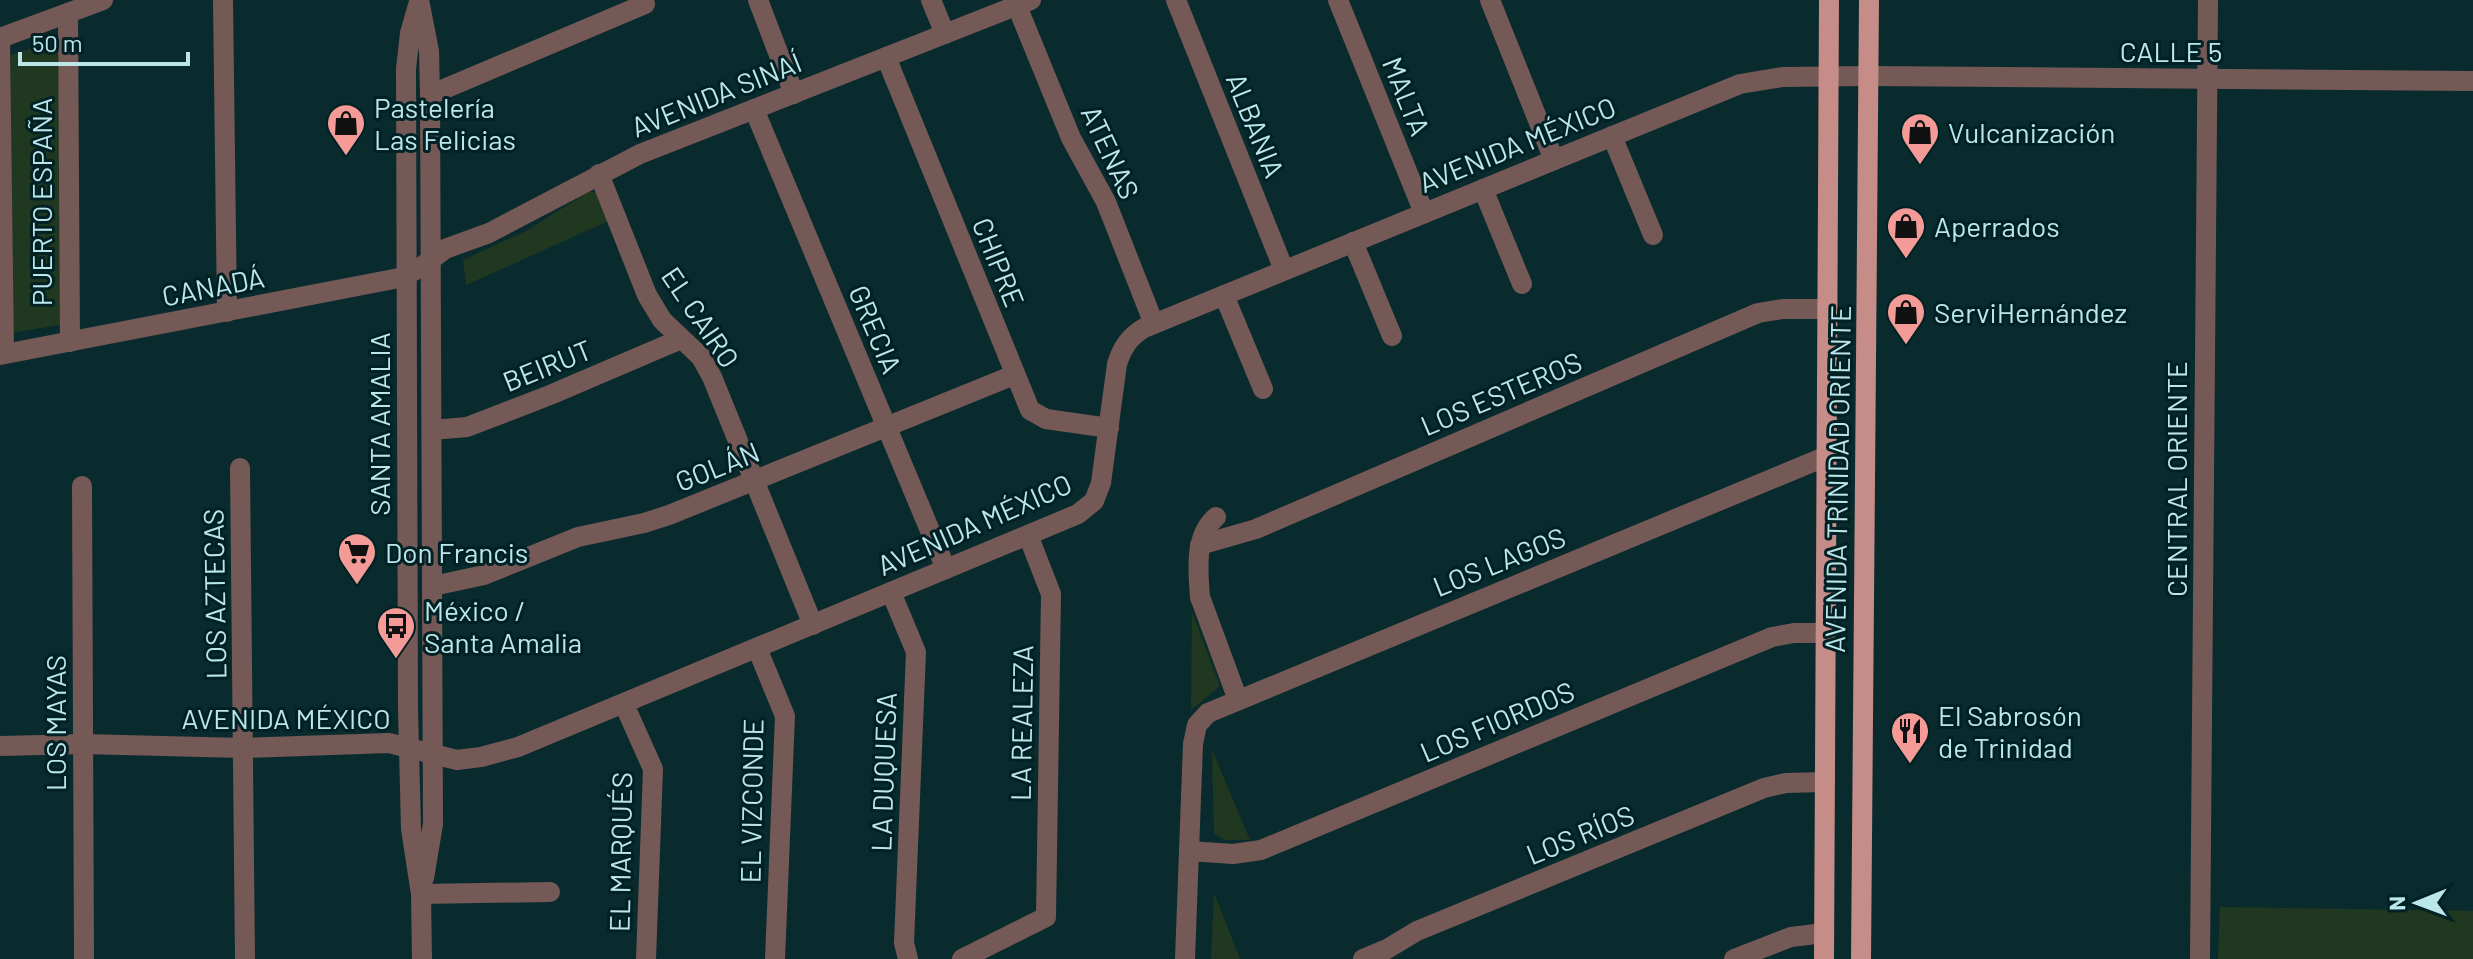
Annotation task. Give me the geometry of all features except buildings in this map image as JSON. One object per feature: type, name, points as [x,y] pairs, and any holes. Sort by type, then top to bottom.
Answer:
[{"type":"main road","name":"AVENIDA TRINIDAD ORIENTE","points":[[1824,959],[1829,0]]},
{"type":"main road","name":"AVENIDA TRINIDAD ORIENTE","points":[[1861,959],[1869,0]]},
{"type":"street","points":[[0,38],[103,0]]},
{"type":"street","points":[[223,0],[227,312]]},
{"type":"street","points":[[758,0],[794,94]]},
{"type":"street","points":[[931,0],[945,34]]},
{"type":"street","name":"ALBANIA","points":[[1176,0],[1284,270]]},
{"type":"street","name":"MALTA","points":[[1338,0],[1424,213]]},
{"type":"street","points":[[1490,0],[1554,160]]},
{"type":"street","name":"CENTRAL ORIENTE","points":[[2200,959],[2208,0]]},
{"type":"street","name":"SANTA AMALIA","points":[[419,1],[429,51],[430,95],[434,755],[433,824],[421,894]]},
{"type":"street","name":"SANTA AMALIA","points":[[419,1],[410,33],[406,69],[409,746],[411,829],[421,894],[422,959]]},
{"type":"street","name":"AVENIDA SINAÍ","points":[[431,258],[451,246],[489,233],[640,154],[1024,3]]},
{"type":"street","name":"ATENAS","points":[[1024,3],[1071,138],[1106,202],[1154,324]]},
{"type":"street","points":[[430,95],[645,4]]},
{"type":"street","name":"PUERTO ESPAÑA","points":[[68,13],[70,342]]},
{"type":"street","name":"PUERTO ESPAÑA","points":[[0,38],[2,354]]},
{"type":"street","name":"CHIPRE","points":[[886,57],[1030,410],[1039,417],[1109,428]]},
{"type":"street","name":"AVENIDA MÉXICO","points":[[0,746],[83,744],[243,748],[389,743],[457,760],[497,753],[538,739],[1078,514],[1094,501],[1101,483],[1121,353],[1134,334],[1154,324],[1740,84],[1768,78],[1869,76]]},
{"type":"street","name":"CALLE 5","points":[[1869,76],[2473,81]]},
{"type":"street","name":"GRECIA","points":[[754,109],[946,569]]},
{"type":"street","points":[[1612,136],[1653,235]]},
{"type":"street","name":"EL CAIRO","points":[[599,174],[647,295],[662,320],[692,347],[707,367],[813,625]]},
{"type":"street","points":[[1483,189],[1522,284]]},
{"type":"street","points":[[1353,242],[1392,336]]},
{"type":"street","name":"CANADÁ","points":[[2,354],[387,282],[407,275],[431,258]]},
{"type":"street","points":[[1224,295],[1263,389]]},
{"type":"street","name":"LOS ESTEROS","points":[[1200,545],[1256,529],[1758,313],[1783,309],[1827,309]]},
{"type":"street","name":"BEIRUT","points":[[432,430],[467,427],[681,339]]},
{"type":"street","name":"GOLÁN","points":[[433,586],[484,575],[578,537],[669,515],[1014,375]]},
{"type":"street","name":"LOS LAGOS","points":[[1189,851],[1193,744],[1197,725],[1208,713],[1827,456]]},
{"type":"street","name":"LOS AZTECAS","points":[[240,468],[245,959]]},
{"type":"street","name":"LOS MAYAS","points":[[82,486],[84,959]]},
{"type":"street","points":[[1216,517],[1205,528],[1200,545],[1200,597],[1238,700]]},
{"type":"street","name":"LA REALEZA","points":[[962,959],[1046,917],[1051,594],[1028,535]]},
{"type":"street","name":"LA DUQUESA","points":[[891,592],[916,652],[904,943],[908,959]]},
{"type":"street","name":"LOS FIORDOS","points":[[1189,851],[1233,854],[1261,850],[1772,637],[1826,633]]},
{"type":"street","name":"EL VIZCONDE","points":[[757,648],[785,716],[775,959]]},
{"type":"street","name":"EL MARQUÉS","points":[[624,704],[653,769],[646,959]]},
{"type":"street","name":"LOS RÍOS","points":[[1363,959],[1417,931],[1764,788],[1786,783],[1825,782]]},
{"type":"street","points":[[1185,959],[1189,851]]},
{"type":"street","points":[[421,894],[550,892]]},
{"type":"street","points":[[1734,959],[1791,937],[1824,933]]},
{"type":"green space","points":[[58,39],[65,324],[11,333],[11,55]]},
{"type":"green space","points":[[588,192],[599,192],[613,219],[466,285],[463,260],[526,231]]},
{"type":"green space","points":[[1192,612],[1220,686],[1191,710]]},
{"type":"green space","points":[[1212,750],[1250,840],[1225,840],[1214,833]]},
{"type":"green space","points":[[1214,893],[1240,959],[1211,959]]},
{"type":"green space","points":[[2220,907],[2473,911],[2473,959],[2218,959]]},
{"type":"place","name":"Pastelería Las Felicias","points":[[346,157]]},
{"type":"place","name":"Vulcanización","points":[[1920,166]]},
{"type":"place","name":"Aperrados","points":[[1906,260]]},
{"type":"place","name":"ServiHernández","points":[[1906,346]]},
{"type":"place","name":"Don Francis","points":[[357,586]]},
{"type":"place","name":"México / Santa Amalia","points":[[396,660]]},
{"type":"place","name":"El Sabrosón de Trinidad","points":[[1910,765]]}]
